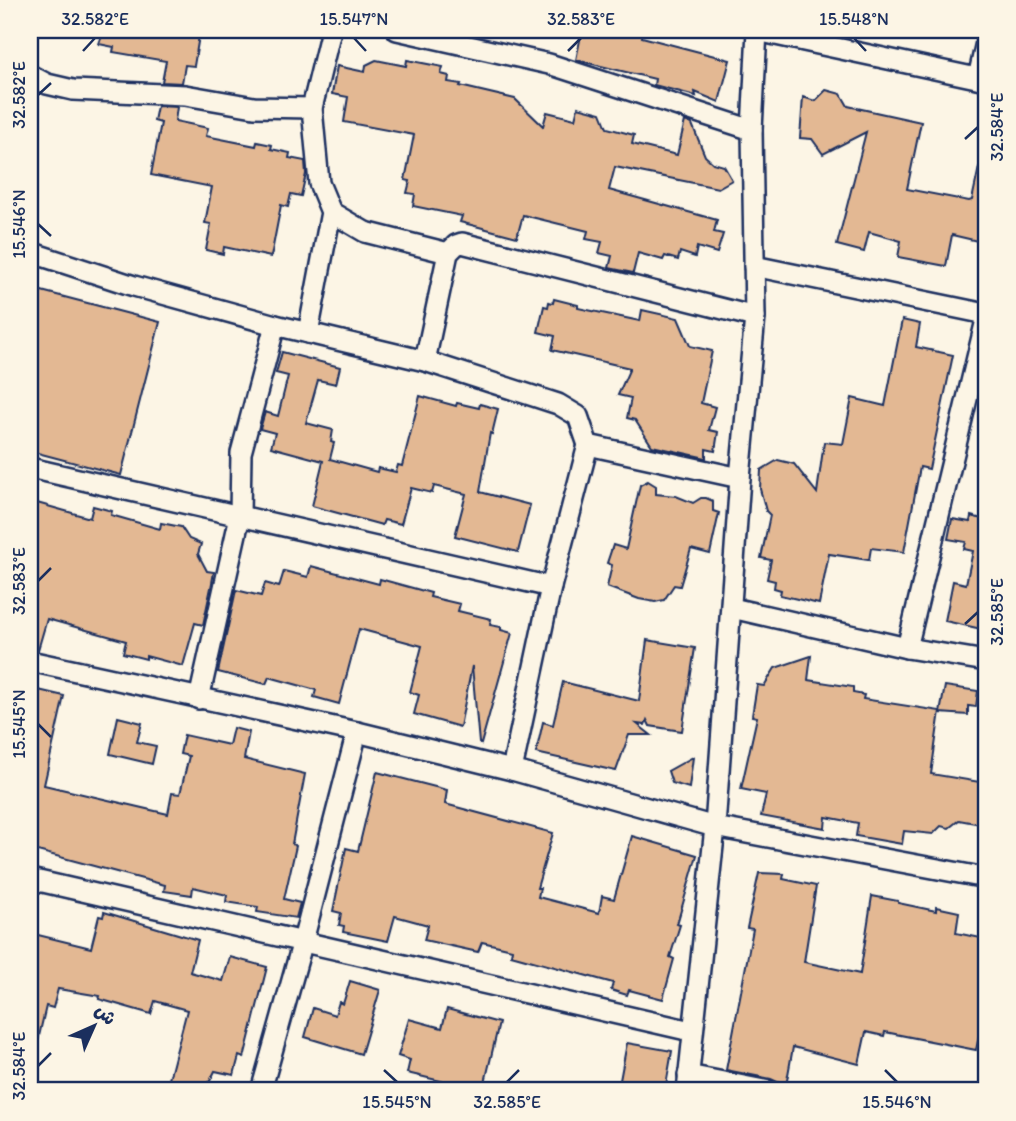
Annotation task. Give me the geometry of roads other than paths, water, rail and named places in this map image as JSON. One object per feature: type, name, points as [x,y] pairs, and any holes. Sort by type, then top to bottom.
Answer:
[{"type":"street","points":[[308,333],[331,212],[319,183],[312,108],[331,30]]},
{"type":"street","points":[[397,30],[549,64],[752,130]]},
{"type":"street","points":[[769,1091],[687,1083],[715,827],[740,478],[755,317],[752,130],[757,30],[982,79],[986,42]]},
{"type":"street","points":[[30,75],[47,84],[74,90],[185,95],[254,107],[312,108]]},
{"type":"street","points":[[331,212],[365,232],[448,253]]},
{"type":"street","points":[[425,361],[448,253],[456,244],[462,243],[755,317]]},
{"type":"street","points":[[30,252],[134,286],[275,325],[425,361],[558,404],[578,416],[588,445],[551,587],[512,770]]},
{"type":"street","points":[[754,266],[986,314]]},
{"type":"street","points":[[907,648],[986,320]]},
{"type":"street","points":[[200,699],[240,516],[242,453],[275,325]]},
{"type":"street","points":[[588,445],[740,478]]},
{"type":"street","points":[[30,468],[551,587]]},
{"type":"street","points":[[732,608],[907,648],[986,661]]},
{"type":"street","points":[[30,661],[357,732],[512,770],[715,827],[986,878]]},
{"type":"street","points":[[261,1091],[357,732]]},
{"type":"street","points":[[30,879],[691,1031]]}]
